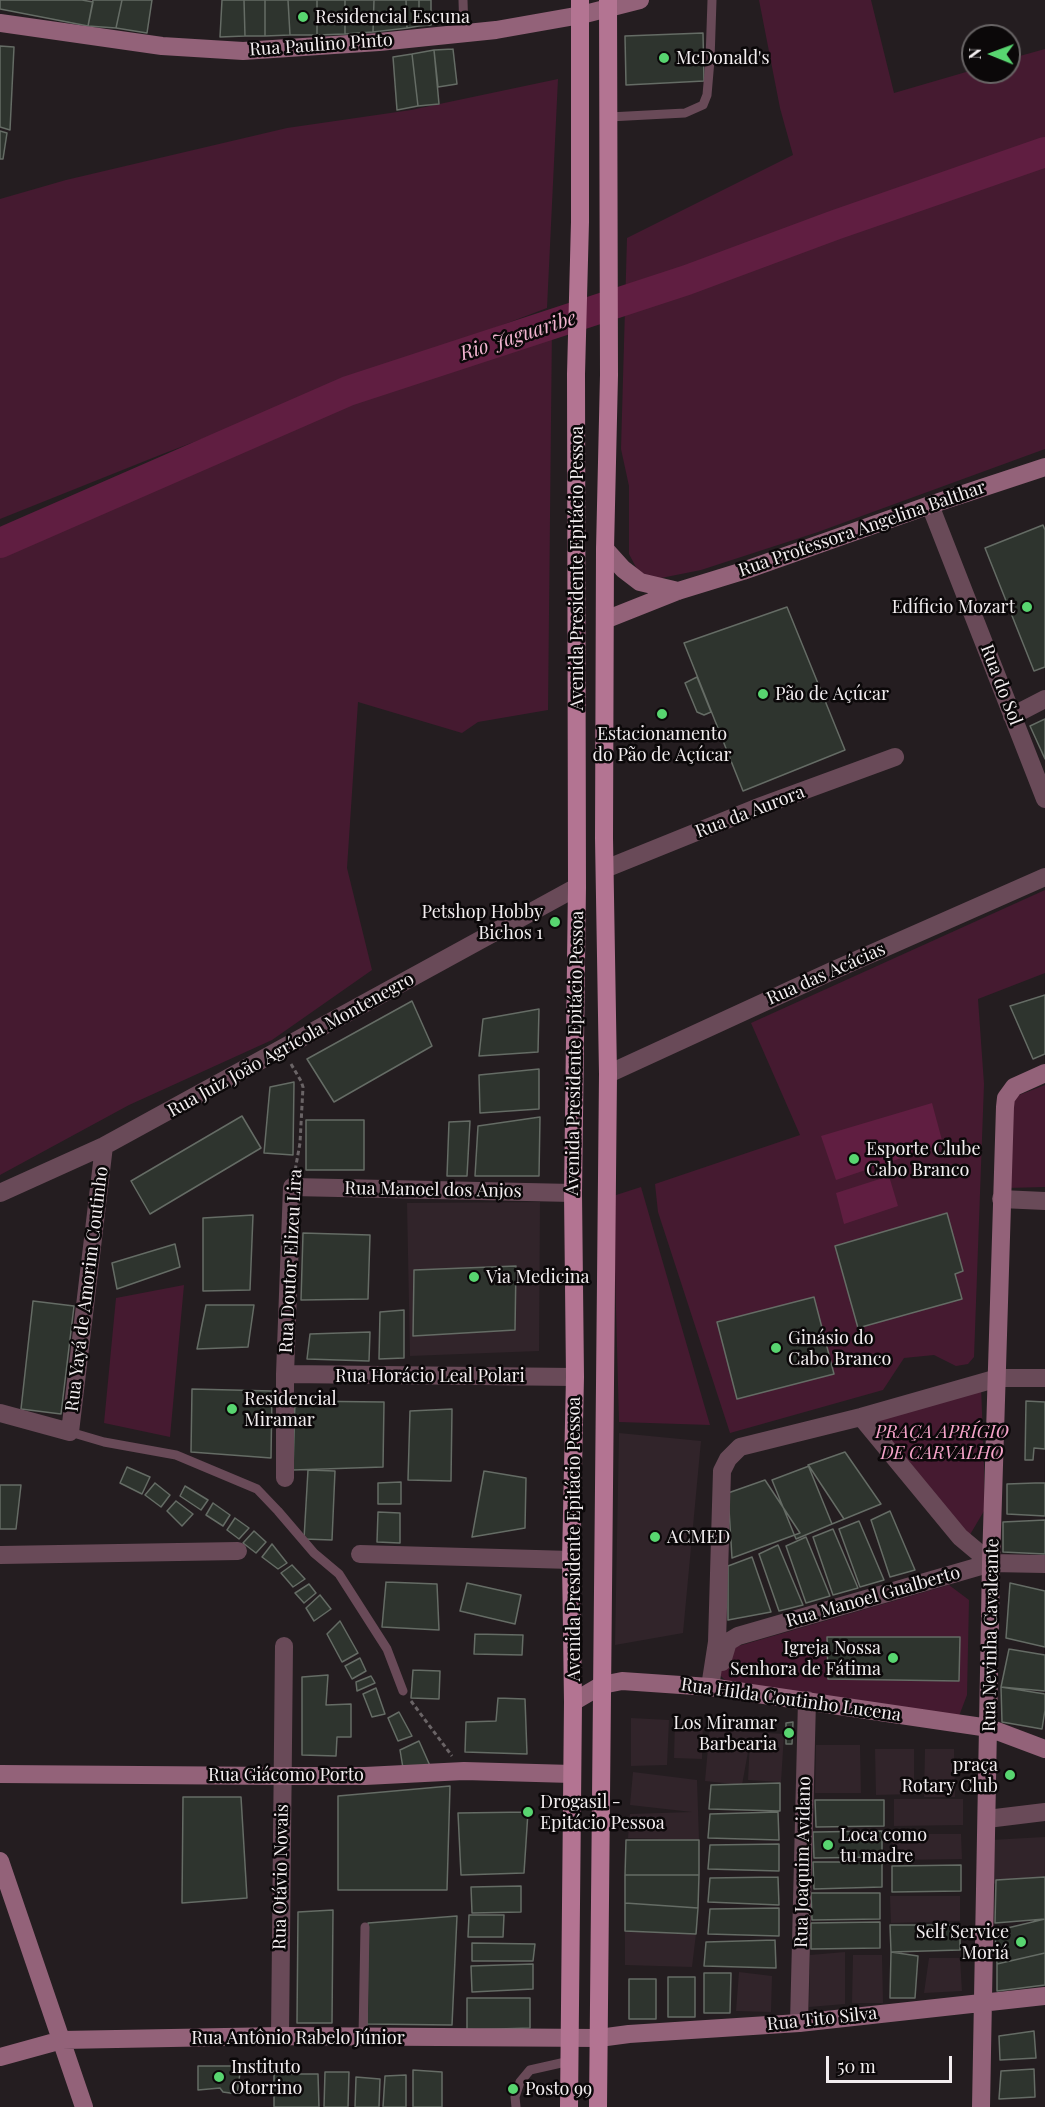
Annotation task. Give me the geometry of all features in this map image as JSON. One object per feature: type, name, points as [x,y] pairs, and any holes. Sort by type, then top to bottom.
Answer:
[{"type":"main road","name":"Avenida Presidente Epitácio Pessoa","points":[[598,2107],[608,1074],[605,869],[605,549],[610,221],[608,4]]},
{"type":"main road","name":"Avenida Presidente Epitácio Pessoa","points":[[569,2107],[575,1377],[573,1193],[577,887],[576,374],[580,222],[581,7]]},
{"type":"street","name":"Rua Paulino Pinto","points":[[0,23],[162,46],[243,51],[379,42],[496,30],[581,7],[640,0]]},
{"type":"street","name":"Rua Professora Angelina Balthar","points":[[605,620],[678,591],[743,571],[1045,467]]},
{"type":"street","name":"Rua do Sol","points":[[930,505],[1045,799]]},
{"type":"street","points":[[605,549],[623,569],[640,582],[678,591]]},
{"type":"street","points":[[1012,716],[1045,699]]},
{"type":"street","name":"Rua da Aurora","points":[[605,869],[756,808],[895,757]]},
{"type":"street","name":"Rua das Acácias","points":[[608,1074],[832,971],[1045,877]]},
{"type":"street","name":"Rua Juiz João Agrícola Montenegro","points":[[0,1193],[105,1146],[577,887]]},
{"type":"street","name":"Rua Nevinha Cavalcante","points":[[981,2107],[991,1563],[1006,1098],[1014,1087],[1045,1074]]},
{"type":"street","name":"Rua Yayá de Amorim Coutinho","points":[[70,1432],[105,1146]]},
{"type":"street","name":"Rua Manoel dos Anjos","points":[[292,1187],[573,1193]]},
{"type":"street","name":"Rua Doutor Elizeu Lira","points":[[285,1478],[285,1374],[292,1187]]},
{"type":"street","points":[[1001,1199],[1045,1201]]},
{"type":"street","name":"Rua Horácio Leal Polari","points":[[285,1374],[575,1377]]},
{"type":"street","points":[[719,1688],[717,1642],[722,1470],[728,1459],[740,1447],[861,1417],[998,1378],[1045,1378]]},
{"type":"street","points":[[0,1413],[70,1432]]},
{"type":"street","points":[[861,1417],[960,1537],[991,1563]]},
{"type":"street","points":[[0,1555],[238,1551]]},
{"type":"street","points":[[360,1554],[572,1560]]},
{"type":"street","name":"Rua Manoel Gualberto","points":[[738,1636],[991,1563],[1045,1564]]},
{"type":"street","points":[[718,1626],[723,1632],[738,1636]]},
{"type":"street","points":[[719,1688],[723,1682],[721,1671],[724,1651],[728,1642],[738,1636]]},
{"type":"street","name":"Rua Otávio Novais","points":[[279,2036],[284,1646]]},
{"type":"street","name":"Rua Hilda Coutinho Lucena","points":[[573,1702],[602,1686],[622,1681],[719,1688],[989,1728],[1045,1749]]},
{"type":"street","name":"Rua Joaquim Avidano","points":[[798,2023],[807,1700]]},
{"type":"street","name":"Rua Giácomo Porto","points":[[0,1773],[365,1776],[464,1771],[572,1774]]},
{"type":"street","points":[[987,1819],[1045,1812]]},
{"type":"street","points":[[0,1861],[84,2107]]},
{"type":"street","name":"Rua Tito Silva","points":[[599,2038],[798,2023],[1045,1996]]},
{"type":"street","name":"Rua Antônio Rabelo Júnior","points":[[0,2057],[62,2040],[279,2036],[599,2038]]},
{"type":"lane","points":[[462,0],[464,33]]},
{"type":"lane","points":[[609,117],[685,113],[703,105],[707,95],[710,60],[712,0]]},
{"type":"lane","points":[[70,1432],[104,1442],[176,1455],[257,1489],[314,1553],[339,1574],[387,1649],[403,1691]]},
{"type":"lane","points":[[363,2037],[365,1927]]},
{"type":"lane","points":[[516,2107],[515,2097],[520,2082],[530,2070],[570,2061]]},
{"type":"path","name":"Rua Doutor Elizeu Lira","points":[[278,1052],[290,1062],[303,1087],[300,1143],[292,1187]]},
{"type":"path","points":[[403,1691],[464,1771]]},
{"type":"shaded area","points":[[932,1103],[943,1144],[836,1180],[821,1136]]},
{"type":"shaded area","points":[[889,1176],[898,1206],[844,1224],[836,1193]]},
{"type":"shaded area","name":"Via Medicina","points":[[540,1202],[539,1351],[410,1356],[407,1203]]},
{"type":"shaded area","name":"ACMED","points":[[619,1433],[701,1441],[683,1633],[615,1645]]},
{"type":"shaded area","points":[[631,1718],[669,1720],[667,1765],[631,1766]]},
{"type":"shaded area","points":[[675,1720],[703,1720],[702,1759],[674,1758]]},
{"type":"shaded area","points":[[710,1725],[751,1732],[784,1734],[781,1782],[748,1780],[750,1741],[742,1785],[705,1781]]},
{"type":"shaded area","points":[[816,1745],[860,1745],[861,1793],[815,1793]]},
{"type":"shaded area","points":[[875,1749],[914,1749],[914,1794],[876,1795]]},
{"type":"shaded area","points":[[925,1749],[954,1749],[955,1797],[924,1797]]},
{"type":"shaded area","points":[[633,1772],[697,1780],[699,1840],[628,1838],[630,1814],[692,1812],[630,1805]]},
{"type":"shaded area","points":[[894,1799],[963,1799],[963,1825],[894,1826]]},
{"type":"shaded area","points":[[892,1834],[961,1834],[962,1859],[893,1860]]},
{"type":"shaded area","points":[[1045,1837],[1045,1879],[989,1884],[991,1840]]},
{"type":"shaded area","points":[[890,1896],[960,1896],[960,1921],[891,1923]]},
{"type":"shaded area","points":[[625,1931],[696,1934],[692,1967],[625,1965]]},
{"type":"shaded area","points":[[845,1952],[845,2004],[809,2007],[810,1955]]},
{"type":"shaded area","points":[[853,1955],[882,1955],[883,2003],[852,2003]]},
{"type":"shaded area","points":[[929,1958],[960,1958],[962,1991],[924,1993]]},
{"type":"shaded area","points":[[739,1972],[772,1976],[771,2012],[736,2011]]},
{"type":"green space","points":[[759,0],[871,0],[894,93],[961,73],[961,84],[1021,84],[1021,56],[1045,49],[1045,449],[818,532],[701,570],[656,579],[638,571],[629,554],[629,486],[621,449],[627,238],[793,155],[780,108]]},
{"type":"green space","points":[[558,79],[547,308],[165,453],[0,519],[0,199],[66,180],[287,128],[411,110]]},
{"type":"green space","points":[[552,325],[548,710],[478,722],[462,733],[358,702],[347,868],[372,970],[272,1040],[129,1105],[0,1175],[0,537],[348,391]]},
{"type":"green space","name":"Esporte Clube Cabo Branco","points":[[1045,890],[1045,973],[978,999],[984,1084],[974,1357],[968,1364],[956,1366],[934,1355],[904,1358],[883,1390],[730,1433],[658,1212],[655,1184],[800,1135],[751,1023]]},
{"type":"green space","points":[[1045,1085],[1045,1187],[1006,1188],[1009,1099]]},
{"type":"green space","points":[[641,1187],[710,1425],[619,1422],[613,1196]]},
{"type":"green space","points":[[184,1285],[170,1437],[104,1423],[116,1298]]},
{"type":"green space","name":"PRAÇA APRÍGIO DE CARVALHO","points":[[981,1386],[984,1511],[968,1538],[870,1421]]},
{"type":"green space","points":[[949,1585],[969,1600],[967,1695],[959,1716],[728,1683],[717,1672],[735,1647]]},
{"type":"building","points":[[0,0],[93,2],[88,26],[0,9]]},
{"type":"building","points":[[93,0],[122,0],[116,28],[88,26]]},
{"type":"building","points":[[122,0],[152,0],[147,33],[116,28]]},
{"type":"building","points":[[222,0],[244,0],[245,36],[220,37]]},
{"type":"building","points":[[244,0],[265,0],[265,36],[245,36]]},
{"type":"building","points":[[265,0],[288,0],[290,35],[265,36]]},
{"type":"building","name":"Residencial Escuna","points":[[288,0],[317,0],[317,35],[290,35]]},
{"type":"building","points":[[317,0],[345,0],[345,34],[317,35]]},
{"type":"building","points":[[345,0],[374,0],[373,32],[345,34]]},
{"type":"building","points":[[374,0],[406,0],[407,28],[373,32]]},
{"type":"building","points":[[406,0],[419,0],[419,26],[407,28]]},
{"type":"building","points":[[419,0],[431,0],[431,25],[419,26]]},
{"type":"building","name":"McDonald's","points":[[703,33],[704,81],[626,85],[625,36]]},
{"type":"building","points":[[0,46],[14,47],[10,130],[0,127]]},
{"type":"building","points":[[453,49],[457,84],[438,87],[434,50]]},
{"type":"building","points":[[434,50],[439,104],[418,106],[412,54]]},
{"type":"building","points":[[412,54],[418,106],[397,110],[393,57]]},
{"type":"building","points":[[0,131],[7,133],[3,159],[0,159]]},
{"type":"building","name":"Edíficio Mozart","points":[[1043,525],[1045,530],[1045,667],[1034,671],[985,548]]},
{"type":"building","name":"Pão de Açúcar","points":[[787,607],[845,750],[743,791],[684,643]]},
{"type":"building","points":[[697,677],[711,712],[704,715],[697,712],[685,683]]},
{"type":"building","points":[[1045,719],[1045,759],[1030,726]]},
{"type":"building","points":[[1045,995],[1045,1054],[1033,1059],[1010,1006]]},
{"type":"building","points":[[412,1001],[432,1046],[334,1102],[307,1059]]},
{"type":"building","points":[[539,1009],[538,1052],[479,1056],[483,1019]]},
{"type":"building","points":[[539,1069],[539,1109],[480,1113],[479,1075]]},
{"type":"building","points":[[294,1082],[293,1155],[264,1153],[270,1087]]},
{"type":"building","points":[[242,1116],[261,1148],[150,1214],[131,1181]]},
{"type":"building","points":[[540,1117],[539,1176],[475,1176],[478,1126]]},
{"type":"building","points":[[306,1120],[364,1120],[364,1170],[306,1170]]},
{"type":"building","points":[[470,1121],[467,1176],[447,1176],[449,1122]]},
{"type":"building","points":[[947,1213],[963,1271],[955,1274],[962,1299],[858,1328],[835,1246]]},
{"type":"building","points":[[253,1215],[250,1290],[203,1291],[203,1218]]},
{"type":"building","points":[[303,1233],[370,1235],[368,1299],[301,1300]]},
{"type":"building","points":[[175,1244],[180,1267],[117,1289],[112,1263]]},
{"type":"building","points":[[516,1266],[515,1330],[413,1336],[414,1270]]},
{"type":"building","name":"Ginásio do Cabo Branco","points":[[814,1297],[834,1374],[737,1399],[717,1322]]},
{"type":"building","points":[[33,1301],[74,1306],[61,1414],[21,1409]]},
{"type":"building","points":[[206,1305],[254,1305],[248,1347],[197,1349]]},
{"type":"building","points":[[404,1310],[404,1358],[379,1359],[380,1312]]},
{"type":"building","points":[[370,1332],[369,1361],[307,1359],[310,1334]]},
{"type":"building","name":"Residencial Miramar","points":[[192,1389],[272,1391],[271,1458],[191,1452]]},
{"type":"building","points":[[295,1401],[384,1402],[383,1467],[293,1470]]},
{"type":"building","points":[[1026,1401],[1045,1402],[1045,1449],[1034,1448],[1033,1460],[1025,1460]]},
{"type":"building","points":[[452,1409],[451,1481],[408,1480],[410,1411]]},
{"type":"building","points":[[845,1452],[881,1504],[832,1524],[808,1465]]},
{"type":"building","points":[[809,1466],[844,1519],[796,1539],[772,1480]]},
{"type":"building","points":[[127,1467],[150,1477],[142,1494],[120,1483]]},
{"type":"building","points":[[308,1470],[335,1471],[332,1540],[304,1539]]},
{"type":"building","points":[[484,1471],[526,1478],[525,1528],[472,1537]]},
{"type":"building","points":[[765,1480],[800,1533],[732,1558],[728,1493]]},
{"type":"building","points":[[401,1482],[401,1504],[378,1504],[378,1483]]},
{"type":"building","points":[[155,1483],[170,1495],[161,1507],[145,1495]]},
{"type":"building","points":[[1045,1483],[1045,1516],[1007,1514],[1007,1484]]},
{"type":"building","points":[[0,1485],[21,1485],[16,1529],[0,1529]]},
{"type":"building","points":[[185,1486],[208,1500],[201,1510],[180,1496]]},
{"type":"building","points":[[176,1501],[193,1514],[182,1526],[167,1511]]},
{"type":"building","points":[[213,1503],[230,1515],[223,1526],[206,1515]]},
{"type":"building","points":[[890,1511],[915,1570],[890,1577],[871,1520]]},
{"type":"building","points":[[378,1512],[400,1513],[400,1543],[377,1542]]},
{"type":"building","points":[[235,1518],[249,1528],[239,1539],[227,1530]]},
{"type":"building","points":[[1045,1520],[1045,1554],[1003,1552],[1003,1522]]},
{"type":"building","points":[[859,1521],[884,1580],[860,1587],[839,1529]]},
{"type":"building","points":[[833,1529],[858,1588],[833,1595],[813,1537]]},
{"type":"building","points":[[254,1531],[266,1542],[256,1553],[243,1543]]},
{"type":"building","points":[[806,1537],[830,1596],[806,1603],[786,1546]]},
{"type":"building","points":[[272,1544],[287,1563],[278,1569],[262,1557]]},
{"type":"building","points":[[778,1545],[803,1605],[779,1611],[759,1554]]},
{"type":"building","points":[[752,1557],[771,1612],[728,1620],[728,1566]]},
{"type":"building","points":[[292,1565],[305,1579],[293,1587],[281,1573]]},
{"type":"building","points":[[386,1582],[437,1584],[439,1630],[382,1627]]},
{"type":"building","points":[[467,1583],[521,1595],[515,1624],[460,1611]]},
{"type":"building","points":[[1010,1583],[1045,1591],[1045,1647],[1006,1638]]},
{"type":"building","points":[[309,1584],[316,1593],[304,1603],[295,1593]]},
{"type":"building","points":[[320,1595],[331,1609],[314,1621],[306,1608]]},
{"type":"building","points":[[340,1621],[358,1653],[342,1662],[327,1634]]},
{"type":"building","points":[[475,1634],[523,1635],[522,1655],[474,1654]]},
{"type":"building","name":"Igreja Nossa Senhora de Fátima","points":[[827,1637],[960,1637],[959,1681],[828,1679]]},
{"type":"building","points":[[1009,1649],[1045,1655],[1045,1691],[1001,1687]]},
{"type":"building","points":[[360,1658],[366,1671],[352,1679],[345,1666]]},
{"type":"building","points":[[413,1670],[440,1671],[439,1699],[411,1698]]},
{"type":"building","points":[[328,1675],[326,1705],[351,1704],[351,1737],[337,1737],[336,1756],[302,1755],[302,1677]]},
{"type":"building","points":[[371,1676],[375,1683],[357,1691],[356,1682]]},
{"type":"building","points":[[1001,1687],[1045,1694],[1042,1729],[1002,1722]]},
{"type":"building","points":[[376,1688],[385,1714],[372,1717],[363,1694]]},
{"type":"building","points":[[498,1698],[525,1699],[527,1754],[465,1752],[466,1722],[496,1721]]},
{"type":"building","points":[[399,1712],[412,1736],[398,1741],[388,1718]]},
{"type":"building","name":"Los Miramar Barbearia","points":[[793,1722],[792,1744],[786,1744],[786,1723]]},
{"type":"building","points":[[419,1741],[431,1768],[403,1768],[400,1750]]},
{"type":"building","points":[[780,1783],[780,1811],[709,1809],[711,1785]]},
{"type":"building","points":[[450,1786],[447,1890],[338,1890],[338,1796]]},
{"type":"building","points":[[183,1797],[241,1797],[247,1898],[182,1903]]},
{"type":"building","points":[[815,1800],[884,1800],[884,1826],[816,1827]]},
{"type":"building","points":[[528,1812],[524,1873],[461,1875],[458,1813]]},
{"type":"building","points":[[778,1812],[779,1840],[708,1838],[710,1814]]},
{"type":"building","points":[[882,1831],[882,1857],[814,1858],[813,1832]]},
{"type":"building","points":[[626,1840],[699,1840],[699,1875],[625,1875]]},
{"type":"building","points":[[779,1844],[779,1871],[708,1869],[710,1845]]},
{"type":"building","points":[[813,1862],[882,1862],[882,1887],[814,1889]]},
{"type":"building","points":[[961,1865],[961,1891],[892,1892],[892,1866]]},
{"type":"building","points":[[625,1875],[699,1875],[698,1908],[625,1903]]},
{"type":"building","points":[[778,1877],[779,1905],[708,1902],[710,1878]]},
{"type":"building","points":[[1045,1877],[1045,1919],[995,1923],[996,1880]]},
{"type":"building","points":[[521,1886],[521,1912],[472,1913],[471,1887]]},
{"type":"building","points":[[811,1893],[880,1893],[880,1919],[812,1920]]},
{"type":"building","points":[[625,1903],[698,1908],[696,1934],[625,1931]]},
{"type":"building","points":[[779,1908],[779,1936],[708,1934],[710,1909]]},
{"type":"building","points":[[333,1910],[332,2023],[297,2023],[298,1912]]},
{"type":"building","points":[[469,1915],[504,1915],[503,1937],[468,1937]]},
{"type":"building","points":[[457,1916],[452,2025],[367,2024],[368,1923]]},
{"type":"building","name":"Self Service Moriá","points":[[1045,1919],[1045,1953],[997,1964],[995,1931]]},
{"type":"building","points":[[880,1922],[880,1948],[811,1949],[811,1923]]},
{"type":"building","points":[[890,1925],[960,1925],[960,1950],[891,1952]]},
{"type":"building","points":[[775,1940],[776,1968],[704,1966],[706,1942]]},
{"type":"building","points":[[472,1943],[535,1944],[533,1961],[472,1961]]},
{"type":"building","points":[[891,1952],[918,1956],[915,1998],[890,1998]]},
{"type":"building","points":[[1045,1953],[1045,1985],[997,1991],[997,1964]]},
{"type":"building","points":[[533,1964],[533,1989],[472,1992],[471,1966]]},
{"type":"building","points":[[704,1973],[731,1973],[730,2013],[704,2013]]},
{"type":"building","points":[[668,1977],[695,1977],[695,2017],[668,2017]]},
{"type":"building","points":[[629,1979],[656,1979],[656,2019],[629,2019]]},
{"type":"building","points":[[467,1998],[530,1998],[530,2028],[467,2030]]},
{"type":"building","points":[[1034,2031],[1036,2058],[1000,2060],[999,2036]]},
{"type":"building","name":"Instituto Otorrino","points":[[198,2066],[241,2066],[237,2094],[223,2092],[220,2088],[198,2090]]},
{"type":"building","points":[[1034,2069],[1035,2097],[999,2099],[1001,2071]]},
{"type":"building","points":[[413,2070],[442,2072],[442,2107],[413,2107]]},
{"type":"building","points":[[325,2072],[349,2072],[348,2107],[324,2107]]},
{"type":"building","points":[[274,2074],[318,2074],[319,2107],[274,2107]]},
{"type":"building","points":[[406,2075],[406,2107],[383,2107],[385,2076]]},
{"type":"building","points":[[356,2077],[380,2079],[379,2107],[355,2107]]},
{"type":"waterway","name":"Rio Jaguaribe","points":[[0,543],[348,391],[687,280],[835,225],[1045,152]]},
{"type":"place","name":"Residencial Escuna","points":[[303,17]]},
{"type":"place","name":"McDonald's","points":[[664,58]]},
{"type":"place","name":"Edíficio Mozart","points":[[1027,607]]},
{"type":"place","name":"Pão de Açúcar","points":[[763,694]]},
{"type":"place","name":"Estacionamento do Pão de Açúcar","points":[[662,714]]},
{"type":"place","name":"Petshop Hobby Bichos 1","points":[[555,922]]},
{"type":"place","name":"Esporte Clube Cabo Branco","points":[[854,1159]]},
{"type":"place","name":"Via Medicina","points":[[474,1277]]},
{"type":"place","name":"Ginásio do Cabo Branco","points":[[776,1348]]},
{"type":"place","name":"Residencial Miramar","points":[[232,1409]]},
{"type":"place","name":"ACMED","points":[[655,1537]]},
{"type":"place","name":"Igreja Nossa Senhora de Fátima","points":[[893,1658]]},
{"type":"place","name":"Los Miramar Barbearia","points":[[789,1733]]},
{"type":"place","name":"praça Rotary Club","points":[[1010,1775]]},
{"type":"place","name":"Drogasil - Epitácio Pessoa","points":[[528,1812]]},
{"type":"place","name":"Loca como tu madre","points":[[828,1845]]},
{"type":"place","name":"Self Service Moriá","points":[[1021,1942]]},
{"type":"place","name":"Instituto Otorrino","points":[[219,2077]]},
{"type":"place","name":"Posto 99","points":[[513,2089]]}]
